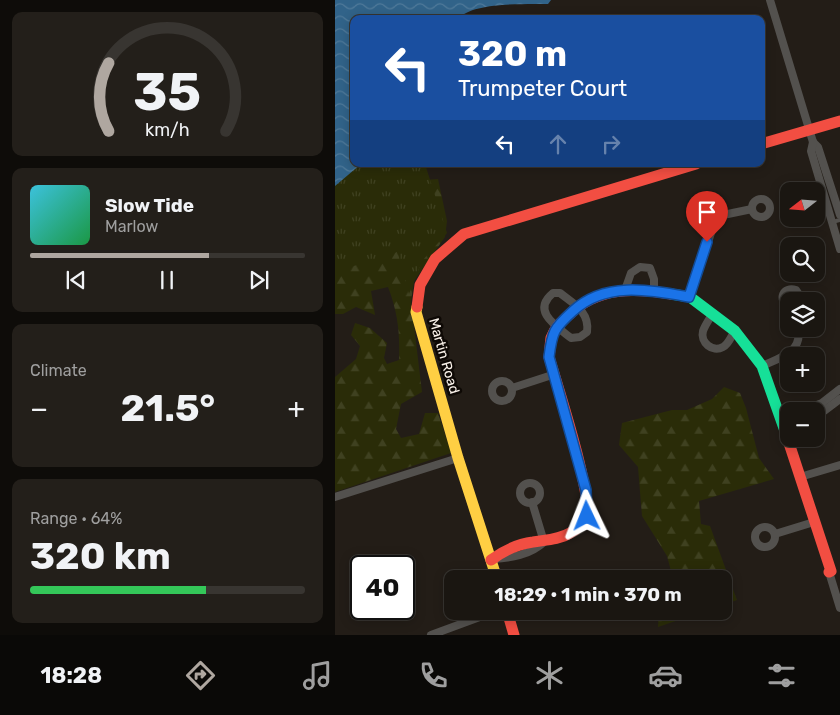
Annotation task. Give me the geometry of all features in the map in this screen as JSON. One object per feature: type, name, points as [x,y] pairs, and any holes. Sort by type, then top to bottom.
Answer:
[{"type":"street","points":[[769,0],[810,129],[813,142],[811,151],[836,221],[840,249]]},
{"type":"street","points":[[765,143],[840,121]]},
{"type":"street","points":[[813,142],[818,147],[840,215]]},
{"type":"street","name":"Martin Road","points":[[494,570],[458,458],[416,312],[420,285],[435,258],[464,234],[686,167]]},
{"type":"street","points":[[689,297],[713,227],[723,216],[752,210]]},
{"type":"street","points":[[625,290],[631,273],[640,268],[650,268],[654,279],[654,291]]},
{"type":"street","points":[[785,292],[793,288],[797,292]]},
{"type":"street","points":[[491,560],[504,551],[533,542],[543,542],[568,535],[582,525],[587,516],[586,490],[549,357],[551,339],[557,326],[577,307],[597,295],[625,290],[654,291],[689,297],[735,331],[762,366],[780,406]]},
{"type":"street","points":[[553,293],[560,293],[577,307],[586,316],[589,323],[587,332],[580,337],[571,338],[557,326],[547,316],[543,306],[545,300],[553,293]]},
{"type":"street","points":[[713,313],[703,331],[704,342],[708,346],[718,349],[723,347],[735,331]]},
{"type":"street","points":[[762,366],[791,352],[798,342],[798,337]]},
{"type":"street","points":[[512,388],[553,375]]},
{"type":"street","points":[[823,402],[840,389]]},
{"type":"street","points":[[825,410],[840,400]]},
{"type":"street","points":[[793,447],[814,522],[834,571],[840,608]]},
{"type":"street","points":[[335,497],[458,458]]},
{"type":"street","points":[[800,477],[840,465]]},
{"type":"street","points":[[532,502],[543,542]]},
{"type":"street","points":[[775,534],[814,522]]},
{"type":"street","points":[[431,635],[472,620]]},
{"type":"street","points":[[510,620],[514,635]]},
{"type":"green space","points":[[335,43],[350,139],[350,167],[426,167],[447,233],[422,261],[409,294],[397,252],[335,272]]},
{"type":"green space","points":[[438,179],[447,221],[445,237],[414,281],[411,301],[422,392],[401,404],[396,429],[401,438],[419,434],[425,413],[438,413],[451,453],[335,492],[335,377],[356,359],[360,346],[351,335],[355,323],[370,328],[387,343],[384,358],[387,364],[399,360],[399,332],[388,287],[371,291],[375,315],[356,307],[343,314],[335,314],[335,186]]},
{"type":"green space","points":[[724,387],[740,393],[746,408],[759,458],[774,479],[699,501],[701,524],[710,526],[726,570],[671,570],[667,556],[642,516],[638,467],[619,445],[622,423],[672,410],[687,410],[712,399]]},
{"type":"green space","points":[[732,586],[737,600],[732,602]]},
{"type":"green space","points":[[658,620],[679,620],[658,627]]},
{"type":"water","points":[[335,0],[551,0],[548,4],[514,4],[475,9],[463,15],[350,15],[350,167],[357,167],[335,186]]},
{"type":"traffic: fast","points":[[671,294],[690,297],[735,331],[762,366],[780,417]]},
{"type":"traffic: slow","points":[[417,307],[416,312],[458,458],[494,570]]},
{"type":"traffic: jam","points":[[765,143],[840,121]]},
{"type":"traffic: jam","points":[[417,307],[420,285],[435,259],[464,234],[686,167]]},
{"type":"traffic: jam","points":[[491,560],[516,546],[566,535],[579,527],[586,518],[585,488],[580,465],[549,357],[551,338],[557,327],[581,305],[605,294],[630,291],[671,294]]},
{"type":"traffic: jam","points":[[790,447],[831,571],[829,572]]},
{"type":"traffic: jam","points":[[510,620],[514,635]]},
{"type":"route","points":[[587,516],[586,490],[549,357],[551,339],[557,326],[577,307],[597,295],[625,290],[654,291],[689,297],[707,242]]}]
